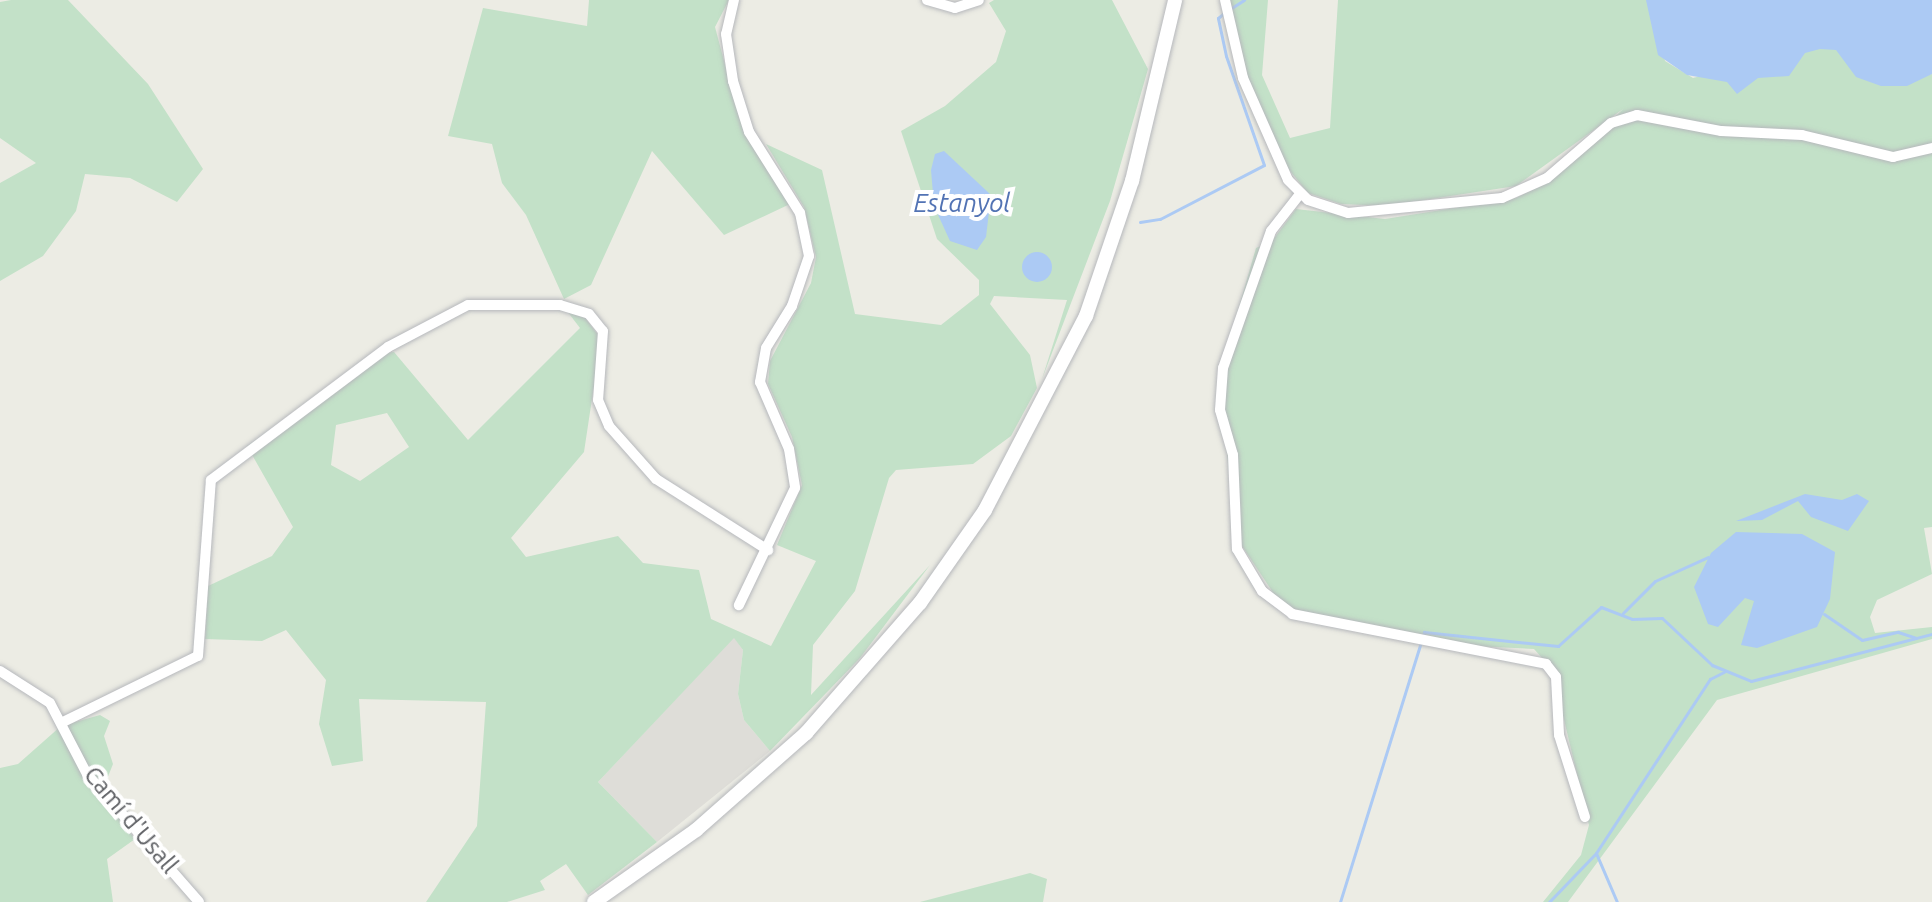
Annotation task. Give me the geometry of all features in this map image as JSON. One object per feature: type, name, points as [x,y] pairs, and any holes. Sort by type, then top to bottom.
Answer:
[{"type":"main road","points":[[594,902],[696,830],[806,733],[911,614],[985,510],[1086,316],[1132,181],[1175,0]]},
{"type":"street","points":[[734,0],[726,34],[733,81],[749,132],[800,213],[809,256],[761,364],[765,400],[795,472],[768,550],[739,605]]},
{"type":"street","points":[[927,0],[955,8],[979,0]]},
{"type":"street","points":[[1225,0],[1243,78],[1300,194],[1365,214],[1502,198],[1547,178],[1611,123],[1637,115],[1721,131],[1802,135],[1893,157],[1932,148]]},
{"type":"street","points":[[1300,194],[1271,231],[1223,368],[1220,410],[1233,455],[1237,549],[1262,591],[1292,614],[1546,664],[1556,677],[1559,735],[1585,817]]},
{"type":"street","points":[[63,722],[198,656],[211,480],[388,347],[468,305],[560,305],[589,314],[605,342],[598,400],[609,426],[647,473],[768,550]]},
{"type":"street","name":"Camí d'Usall","points":[[0,671],[29,684],[63,722],[87,774],[199,902]]},
{"type":"shaded area","points":[[734,637],[743,650],[738,694],[744,720],[770,751],[657,842],[598,782]]},
{"type":"green space","points":[[68,0],[148,84],[203,169],[177,202],[130,178],[85,174],[76,211],[43,256],[0,281],[0,183],[36,163],[0,138],[0,2]]},
{"type":"green space","points":[[589,0],[729,0],[715,27],[739,117],[790,204],[724,235],[652,151],[591,285],[564,299],[526,215],[502,183],[492,144],[448,136],[483,8],[587,26]]},
{"type":"green space","points":[[994,0],[1112,0],[1148,69],[1110,201],[1042,379],[1067,300],[994,296],[990,304],[1030,355],[1037,388],[1011,436],[973,464],[896,470],[889,478],[855,591],[813,645],[811,695],[930,565],[860,658],[770,751],[744,720],[738,694],[743,650],[734,638],[598,782],[657,842],[588,895],[566,864],[540,881],[545,890],[507,902],[426,902],[477,826],[486,702],[359,699],[363,761],[332,766],[319,724],[326,680],[286,630],[262,641],[205,639],[208,586],[272,556],[293,527],[247,446],[377,354],[394,352],[468,440],[580,328],[567,311],[583,315],[601,339],[584,452],[511,538],[526,557],[618,536],[643,563],[699,570],[711,619],[771,646],[816,561],[777,545],[802,485],[792,437],[768,384],[770,361],[811,283],[816,257],[804,207],[766,144],[822,170],[855,314],[941,325],[979,295],[979,280],[937,239],[901,131],[945,106],[996,62],[1006,31],[989,3]],"holes":[[[387,413],[409,447],[360,481],[331,465],[336,425]]]},
{"type":"green space","points":[[1229,0],[1268,0],[1262,75],[1290,138],[1330,128],[1338,0],[1652,0],[1665,61],[1693,78],[1823,44],[1919,76],[1932,74],[1932,527],[1924,528],[1932,574],[1877,600],[1870,617],[1875,633],[1932,627],[1932,639],[1717,700],[1568,902],[1543,902],[1581,855],[1589,825],[1552,669],[1534,649],[1472,646],[1295,610],[1274,594],[1236,537],[1221,399],[1225,355],[1256,248],[1272,241],[1296,209],[1385,219],[1516,198],[1550,181],[1623,109],[1516,186],[1385,206],[1341,204],[1308,193],[1286,166],[1248,79]]},
{"type":"green space","points":[[100,715],[110,721],[104,736],[113,764],[101,794],[135,839],[107,859],[113,902],[0,902],[0,768],[18,764],[61,726]]},
{"type":"green space","points":[[1030,873],[1047,879],[1043,902],[920,902]]},
{"type":"water","points":[[1646,0],[1932,0],[1932,74],[1907,86],[1881,86],[1856,77],[1836,50],[1820,49],[1805,53],[1789,76],[1758,78],[1737,94],[1727,82],[1687,75],[1658,55]]},
{"type":"water","name":"Estanyol","points":[[944,151],[991,195],[986,237],[977,250],[950,241],[934,206],[931,170],[935,154]]},
{"type":"water","name":"Estanyol","points":[[1037,252],[1048,256],[1052,267],[1048,278],[1037,282],[1026,278],[1022,267],[1026,256]]},
{"type":"water","points":[[1805,494],[1842,500],[1857,494],[1869,501],[1848,531],[1811,517],[1798,501],[1762,520],[1736,521]]},
{"type":"water","points":[[1736,532],[1802,534],[1835,552],[1830,599],[1817,627],[1757,648],[1741,645],[1754,601],[1745,598],[1718,627],[1708,624],[1694,587],[1711,553]]},
{"type":"waterway","points":[[1230,9],[1244,0]]},
{"type":"waterway","points":[[1140,222],[1160,219],[1264,165],[1226,56],[1218,18],[1224,13]]},
{"type":"waterway","points":[[1623,613],[1655,581],[1708,557]]},
{"type":"waterway","points":[[1340,902],[1424,632],[1558,646],[1601,607],[1632,619],[1662,618],[1712,665],[1751,681],[1932,634]]},
{"type":"waterway","points":[[1824,614],[1862,640],[1898,632],[1916,638]]},
{"type":"waterway","points":[[1617,902],[1596,853],[1710,679],[1724,672]]},
{"type":"waterway","points":[[1549,902],[1596,853]]}]
